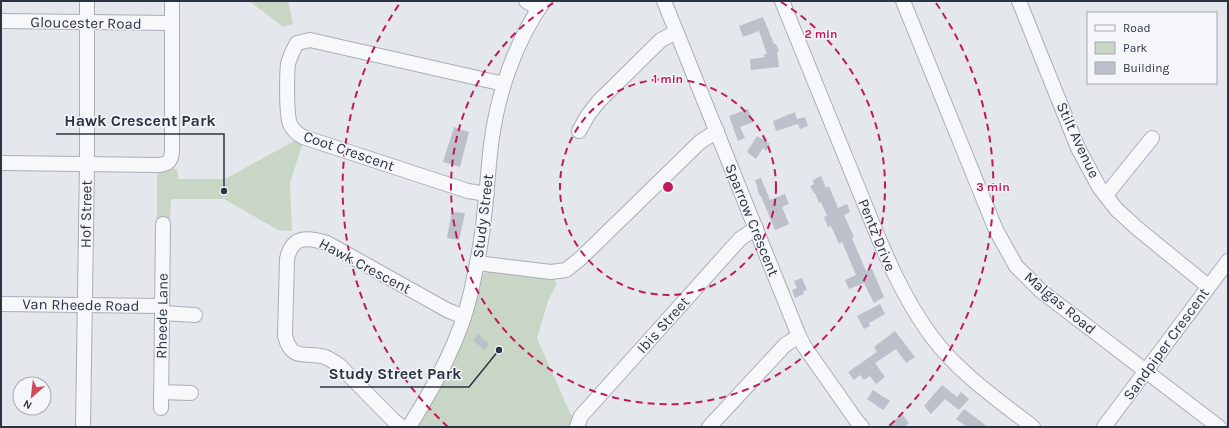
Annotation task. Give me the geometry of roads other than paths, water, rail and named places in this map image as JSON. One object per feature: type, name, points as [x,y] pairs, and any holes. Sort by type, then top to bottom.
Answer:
[{"type":"street","name":"Hof Street","points":[[83,427],[87,163],[87,1]]},
{"type":"street","points":[[1,163],[167,164],[170,160],[172,152],[172,1]]},
{"type":"street","points":[[526,1],[542,5]]},
{"type":"street","name":"Sparrow Crescent","points":[[664,1],[799,336],[856,425]]},
{"type":"street","name":"Pentz Drive","points":[[782,1],[884,254],[908,302],[932,338],[954,362],[980,386],[1033,427]]},
{"type":"street","name":"Malgas Road","points":[[903,1],[996,230],[1016,266],[1041,291],[1219,427]]},
{"type":"street","name":"Stilt Avenue","points":[[1019,1],[1078,148],[1099,187],[1117,210],[1208,286]]},
{"type":"street","name":"Study Street","points":[[409,427],[440,373],[464,317],[477,263],[487,194],[493,131],[504,84],[525,33],[542,5]]},
{"type":"street","name":"Gloucester Road","points":[[1,21],[171,24]]},
{"type":"street","points":[[579,131],[588,114],[599,101],[661,40],[676,32]]},
{"type":"street","name":"Coot Crescent","points":[[487,194],[468,191],[302,137],[295,131],[289,118],[288,64],[290,55],[297,43],[310,40],[504,84]]},
{"type":"street","points":[[477,263],[552,272],[566,270],[581,258],[700,142],[717,131]]},
{"type":"street","points":[[1106,195],[1152,138]]},
{"type":"street","name":"Rheede Lane","points":[[161,408],[163,224]]},
{"type":"street","name":"Ibis Street","points":[[577,427],[581,416],[740,239],[756,228]]},
{"type":"street","name":"Hawk Crescent","points":[[402,427],[393,420],[339,365],[321,356],[299,354],[288,344],[286,336],[287,259],[290,250],[298,240],[312,238],[327,243],[446,310],[464,317]]},
{"type":"street","name":"Sandpiper Crescent","points":[[1104,427],[1228,261]]},
{"type":"street","name":"Van Rheede Road","points":[[1,304],[84,304],[162,309],[195,315]]},
{"type":"street","points":[[709,427],[785,345],[799,336]]},
{"type":"street","points":[[161,392],[191,393]]},
{"type":"place","name":"Hawk Crescent Park","points":[[224,191]]},
{"type":"place","name":"Study Street Park","points":[[499,350]]}]
